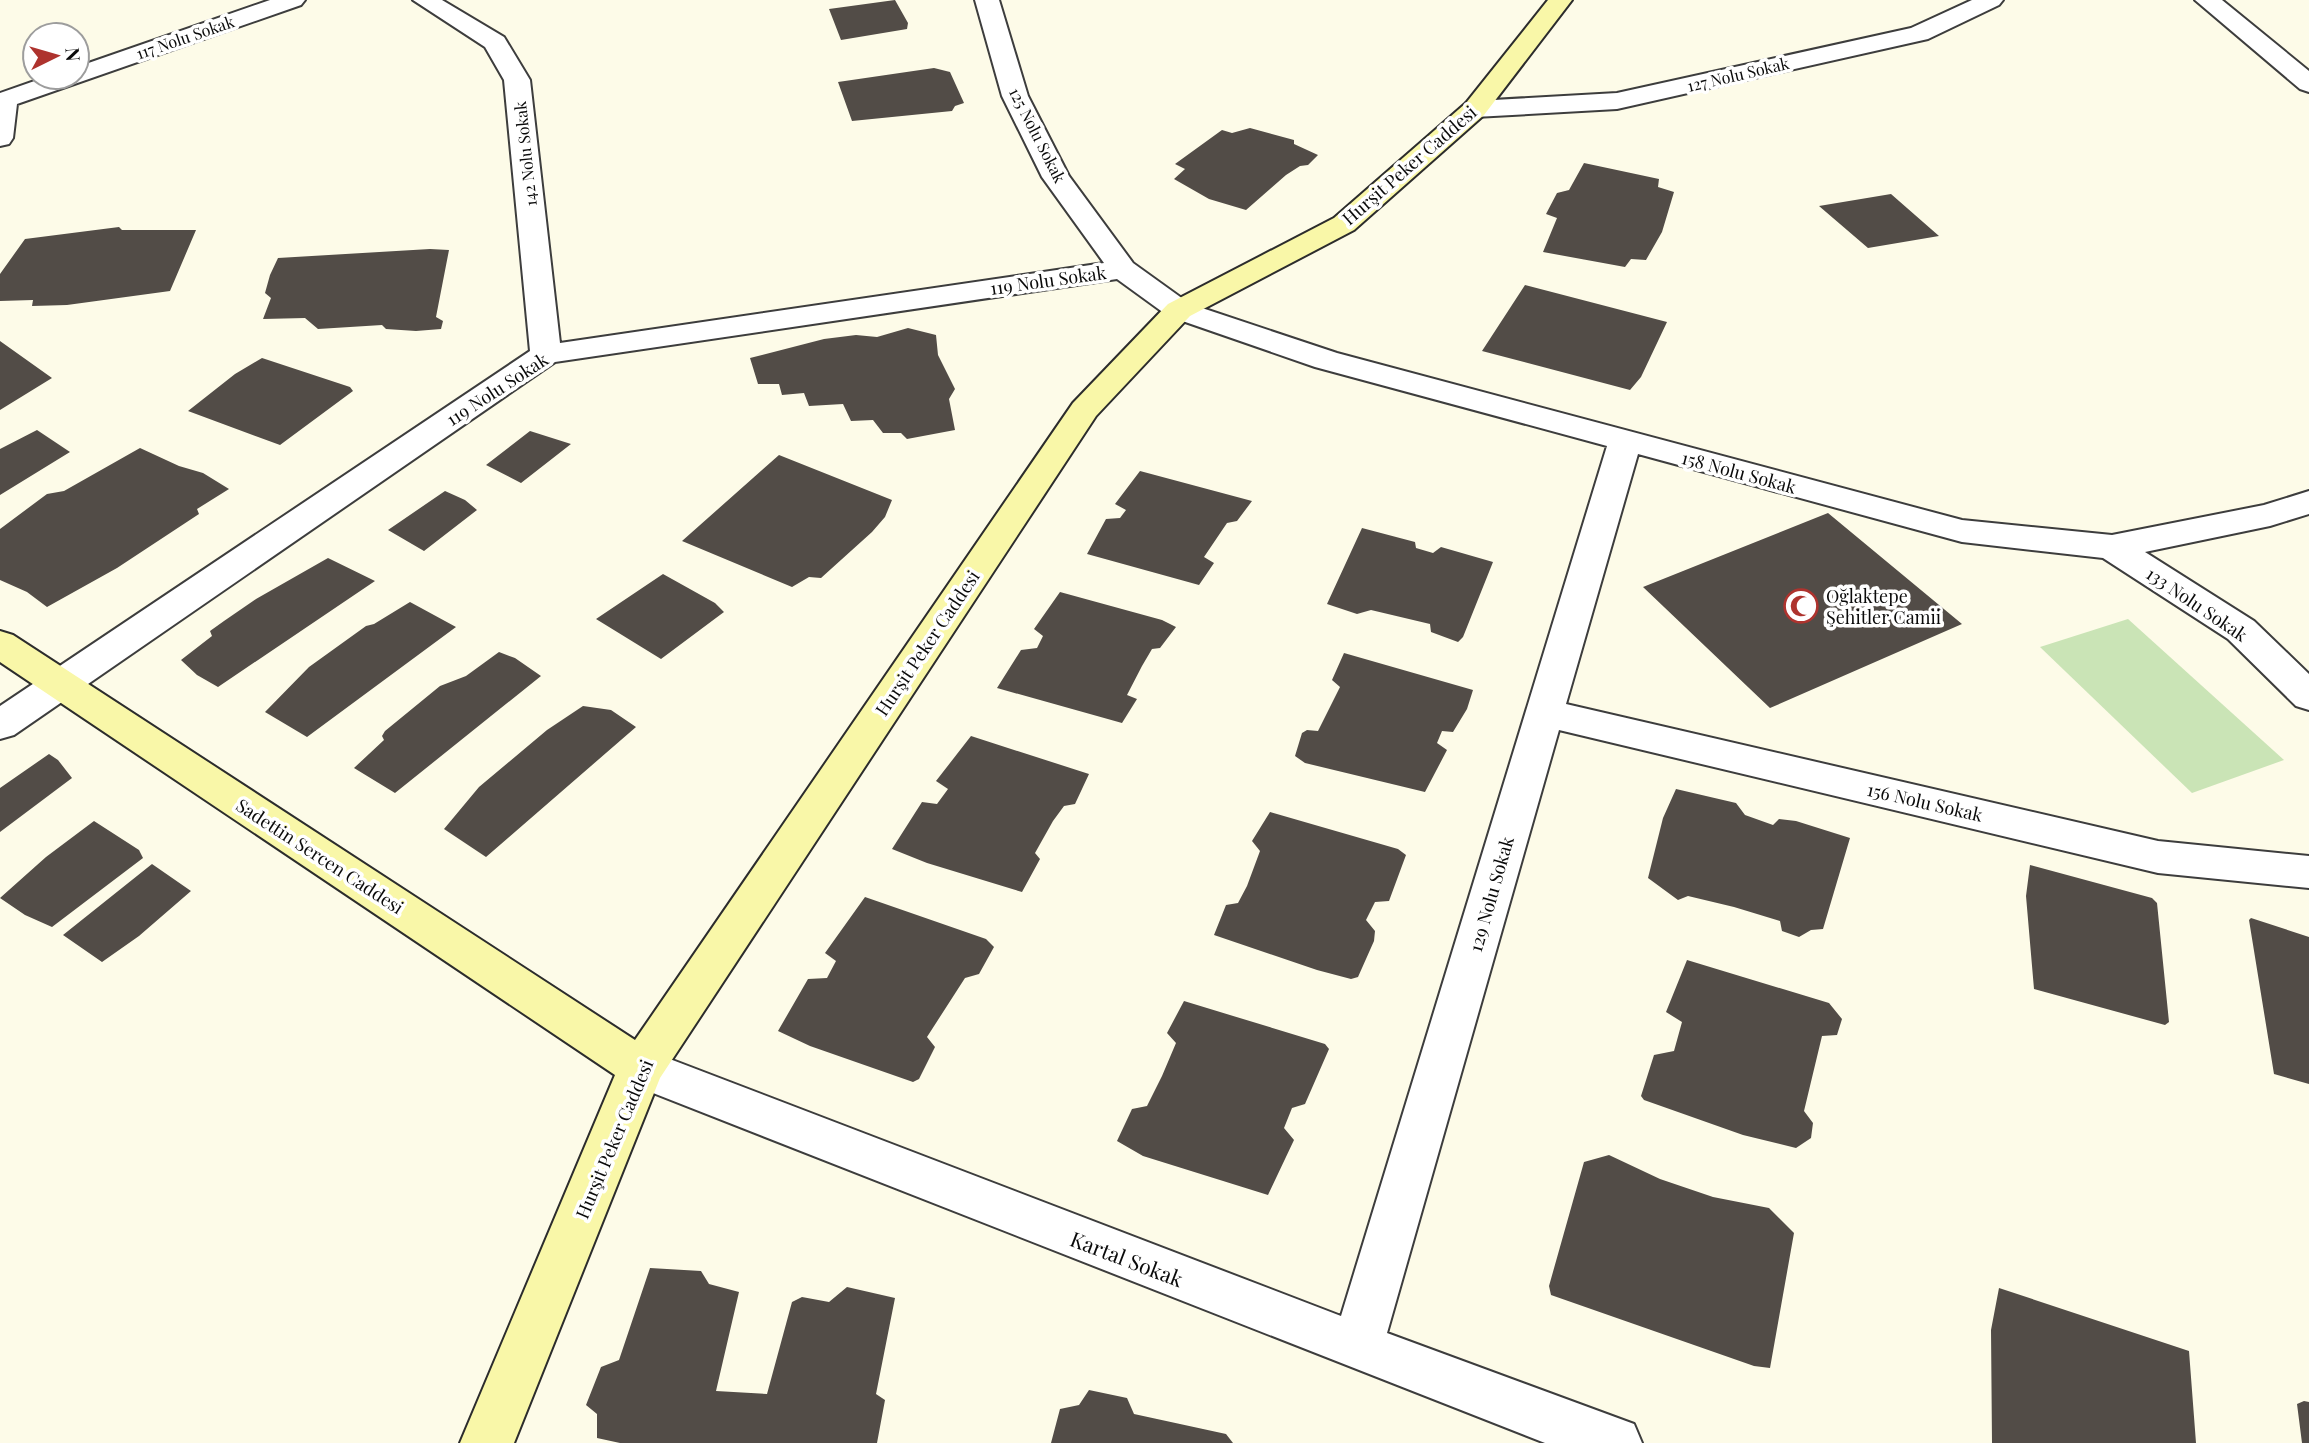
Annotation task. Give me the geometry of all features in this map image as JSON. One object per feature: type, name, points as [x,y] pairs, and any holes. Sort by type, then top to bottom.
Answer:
[{"type":"street","name":"117 Nolu Sokak","points":[[91,70],[293,0]]},
{"type":"street","name":"142 Nolu Sokak","points":[[425,0],[495,42],[517,80],[546,354]]},
{"type":"street","name":"125 Nolu Sokak","points":[[987,0],[1015,96],[1056,177],[1123,269],[1179,310]]},
{"type":"street","name":"Hurşit Peker Caddesi","points":[[487,1443],[640,1068],[1083,410],[1179,310],[1344,224],[1475,109],[1560,0]]},
{"type":"street","name":"127 Nolu Sokak","points":[[1475,109],[1617,101],[1919,34],[1991,0]]},
{"type":"street","points":[[2207,0],[2309,84]]},
{"type":"street","points":[[0,138],[2,97],[22,91]]},
{"type":"street","name":"119 Nolu Sokak","points":[[0,725],[546,354],[1123,269]]},
{"type":"street","name":"158 Nolu Sokak","points":[[1179,310],[1326,360],[1962,531],[2112,547],[2270,515],[2309,502]]},
{"type":"street","name":"129 Nolu Sokak","points":[[1357,1347],[1625,441]]},
{"type":"street","name":"133 Nolu Sokak","points":[[2112,547],[2241,630],[2309,695]]},
{"type":"street","name":"Sadettin Sercen Caddesi","points":[[0,644],[640,1068]]},
{"type":"street","name":"156 Nolu Sokak","points":[[1545,713],[2158,857],[2309,872]]},
{"type":"street","name":"Kartal Sokak","points":[[640,1068],[1357,1347],[1615,1443]]},
{"type":"green space","points":[[2128,619],[2284,760],[2192,793],[2040,647]]},
{"type":"building","points":[[895,0],[908,23],[907,29],[841,40],[829,9]]},
{"type":"building","points":[[934,68],[950,72],[964,103],[955,106],[952,111],[852,121],[838,82]]},
{"type":"building","points":[[1250,128],[1294,140],[1294,144],[1318,155],[1308,165],[1300,166],[1286,175],[1246,210],[1209,199],[1174,179],[1185,169],[1175,164],[1222,130],[1232,133]]},
{"type":"building","points":[[1584,163],[1659,179],[1658,187],[1674,192],[1662,232],[1646,260],[1631,259],[1625,267],[1543,252],[1557,218],[1546,214],[1557,193],[1569,190]]},
{"type":"building","points":[[1891,194],[1939,236],[1868,248],[1819,206]]},
{"type":"building","points":[[119,227],[122,230],[196,230],[170,291],[67,305],[32,306],[33,300],[0,301],[0,274],[25,239]]},
{"type":"building","points":[[449,250],[436,317],[443,321],[441,329],[386,329],[382,325],[318,329],[305,318],[263,319],[271,298],[265,293],[278,258]]},
{"type":"building","points":[[1525,285],[1667,322],[1641,377],[1630,390],[1482,351]]},
{"type":"building","points":[[908,328],[936,335],[938,355],[955,389],[949,399],[955,430],[907,439],[901,433],[883,433],[873,420],[851,421],[843,404],[809,406],[804,393],[782,395],[779,384],[758,384],[750,358],[824,339],[856,335],[877,337]]},
{"type":"building","points":[[0,341],[52,378],[0,410]]},
{"type":"building","points":[[262,358],[350,387],[353,391],[280,445],[188,411],[235,374]]},
{"type":"building","points":[[37,430],[70,452],[0,495],[0,449]]},
{"type":"building","points":[[530,431],[571,444],[521,483],[486,465]]},
{"type":"building","points":[[140,448],[179,466],[203,473],[229,489],[197,509],[199,514],[117,568],[47,607],[27,592],[0,580],[0,529],[47,494],[64,491]]},
{"type":"building","points":[[779,455],[892,500],[885,517],[872,532],[821,578],[809,577],[792,587],[682,541]]},
{"type":"building","points":[[1140,471],[1252,501],[1237,521],[1227,523],[1204,557],[1214,563],[1199,585],[1087,554],[1106,519],[1120,518],[1126,510],[1115,504]]},
{"type":"building","points":[[445,491],[465,500],[477,510],[424,551],[388,530]]},
{"type":"building","name":"Oğlaktepe Şehitler Camii","points":[[1828,513],[1962,624],[1770,708],[1643,587]]},
{"type":"building","points":[[1362,528],[1415,542],[1416,548],[1433,553],[1441,547],[1493,562],[1463,637],[1458,642],[1431,632],[1430,624],[1371,610],[1357,614],[1327,604]]},
{"type":"building","points":[[328,558],[375,581],[218,687],[197,675],[181,660],[212,636],[210,631],[224,621],[256,599]]},
{"type":"building","points":[[663,574],[715,603],[724,612],[661,659],[596,619]]},
{"type":"building","points":[[1060,592],[1162,620],[1176,627],[1160,648],[1152,649],[1142,666],[1127,695],[1137,699],[1122,723],[997,688],[1021,650],[1037,648],[1043,636],[1034,629]]},
{"type":"building","points":[[410,602],[456,627],[307,737],[265,712],[309,667],[366,626]]},
{"type":"building","points":[[499,652],[515,658],[541,676],[395,793],[354,768],[384,740],[382,736],[385,731],[440,686],[466,676]]},
{"type":"building","points":[[1344,653],[1473,690],[1467,709],[1453,732],[1442,731],[1437,743],[1447,750],[1425,792],[1305,763],[1295,756],[1302,733],[1307,730],[1318,731],[1340,687],[1332,680]]},
{"type":"building","points":[[583,706],[611,710],[636,727],[486,857],[444,829],[479,787],[547,730]]},
{"type":"building","points":[[971,736],[1089,774],[1075,804],[1064,806],[1053,821],[1035,853],[1040,859],[1022,892],[927,863],[892,849],[922,802],[937,804],[948,789],[936,781]]},
{"type":"building","points":[[49,754],[58,760],[72,778],[0,832],[0,788]]},
{"type":"building","points":[[1676,789],[1736,803],[1745,815],[1773,825],[1779,819],[1796,821],[1850,838],[1823,929],[1811,930],[1799,937],[1782,931],[1780,921],[1688,896],[1678,900],[1648,878],[1663,818]]},
{"type":"building","points":[[1270,812],[1398,849],[1406,855],[1389,901],[1375,902],[1366,920],[1375,931],[1374,941],[1358,977],[1351,979],[1317,970],[1214,935],[1226,905],[1238,903],[1247,886],[1260,851],[1252,841]]},
{"type":"building","points":[[94,821],[139,850],[143,858],[52,927],[25,915],[0,898],[46,857]]},
{"type":"building","points":[[152,864],[191,891],[139,936],[102,962],[63,935]]},
{"type":"building","points":[[2030,865],[2152,898],[2157,903],[2169,1022],[2165,1025],[2034,989],[2026,896]]},
{"type":"building","points":[[865,897],[986,939],[994,947],[979,974],[965,978],[927,1037],[935,1047],[919,1079],[913,1082],[810,1046],[778,1031],[808,979],[827,978],[836,961],[825,953]]},
{"type":"building","points":[[2251,918],[2309,937],[2309,1084],[2274,1074],[2249,920]]},
{"type":"building","points":[[1687,960],[1829,1003],[1842,1019],[1837,1035],[1822,1036],[1804,1111],[1813,1123],[1811,1138],[1796,1148],[1743,1135],[1644,1100],[1641,1096],[1654,1055],[1674,1051],[1682,1022],[1666,1012]]},
{"type":"building","points":[[1184,1001],[1325,1044],[1329,1049],[1305,1104],[1292,1108],[1284,1128],[1294,1140],[1268,1195],[1143,1156],[1117,1141],[1132,1109],[1147,1106],[1162,1076],[1176,1043],[1167,1033]]},
{"type":"building","points":[[1609,1155],[1660,1179],[1713,1197],[1769,1208],[1794,1233],[1770,1368],[1754,1366],[1551,1295],[1549,1286],[1584,1162]]},
{"type":"building","points":[[650,1268],[701,1271],[709,1284],[739,1292],[716,1391],[767,1394],[792,1302],[802,1297],[829,1302],[847,1287],[895,1298],[876,1394],[885,1400],[877,1443],[620,1443],[597,1438],[597,1414],[586,1405],[601,1367],[619,1360]]},
{"type":"building","points":[[1999,1288],[2189,1351],[2196,1443],[1992,1443],[1991,1330]]},
{"type":"building","points":[[1089,1390],[1127,1398],[1134,1414],[1226,1434],[1233,1443],[1051,1443],[1060,1409],[1079,1405]]},
{"type":"building","points":[[2309,1402],[2309,1443],[2302,1443],[2297,1404]]},
{"type":"place","name":"Oğlaktepe Şehitler Camii","points":[[1801,606]]}]
